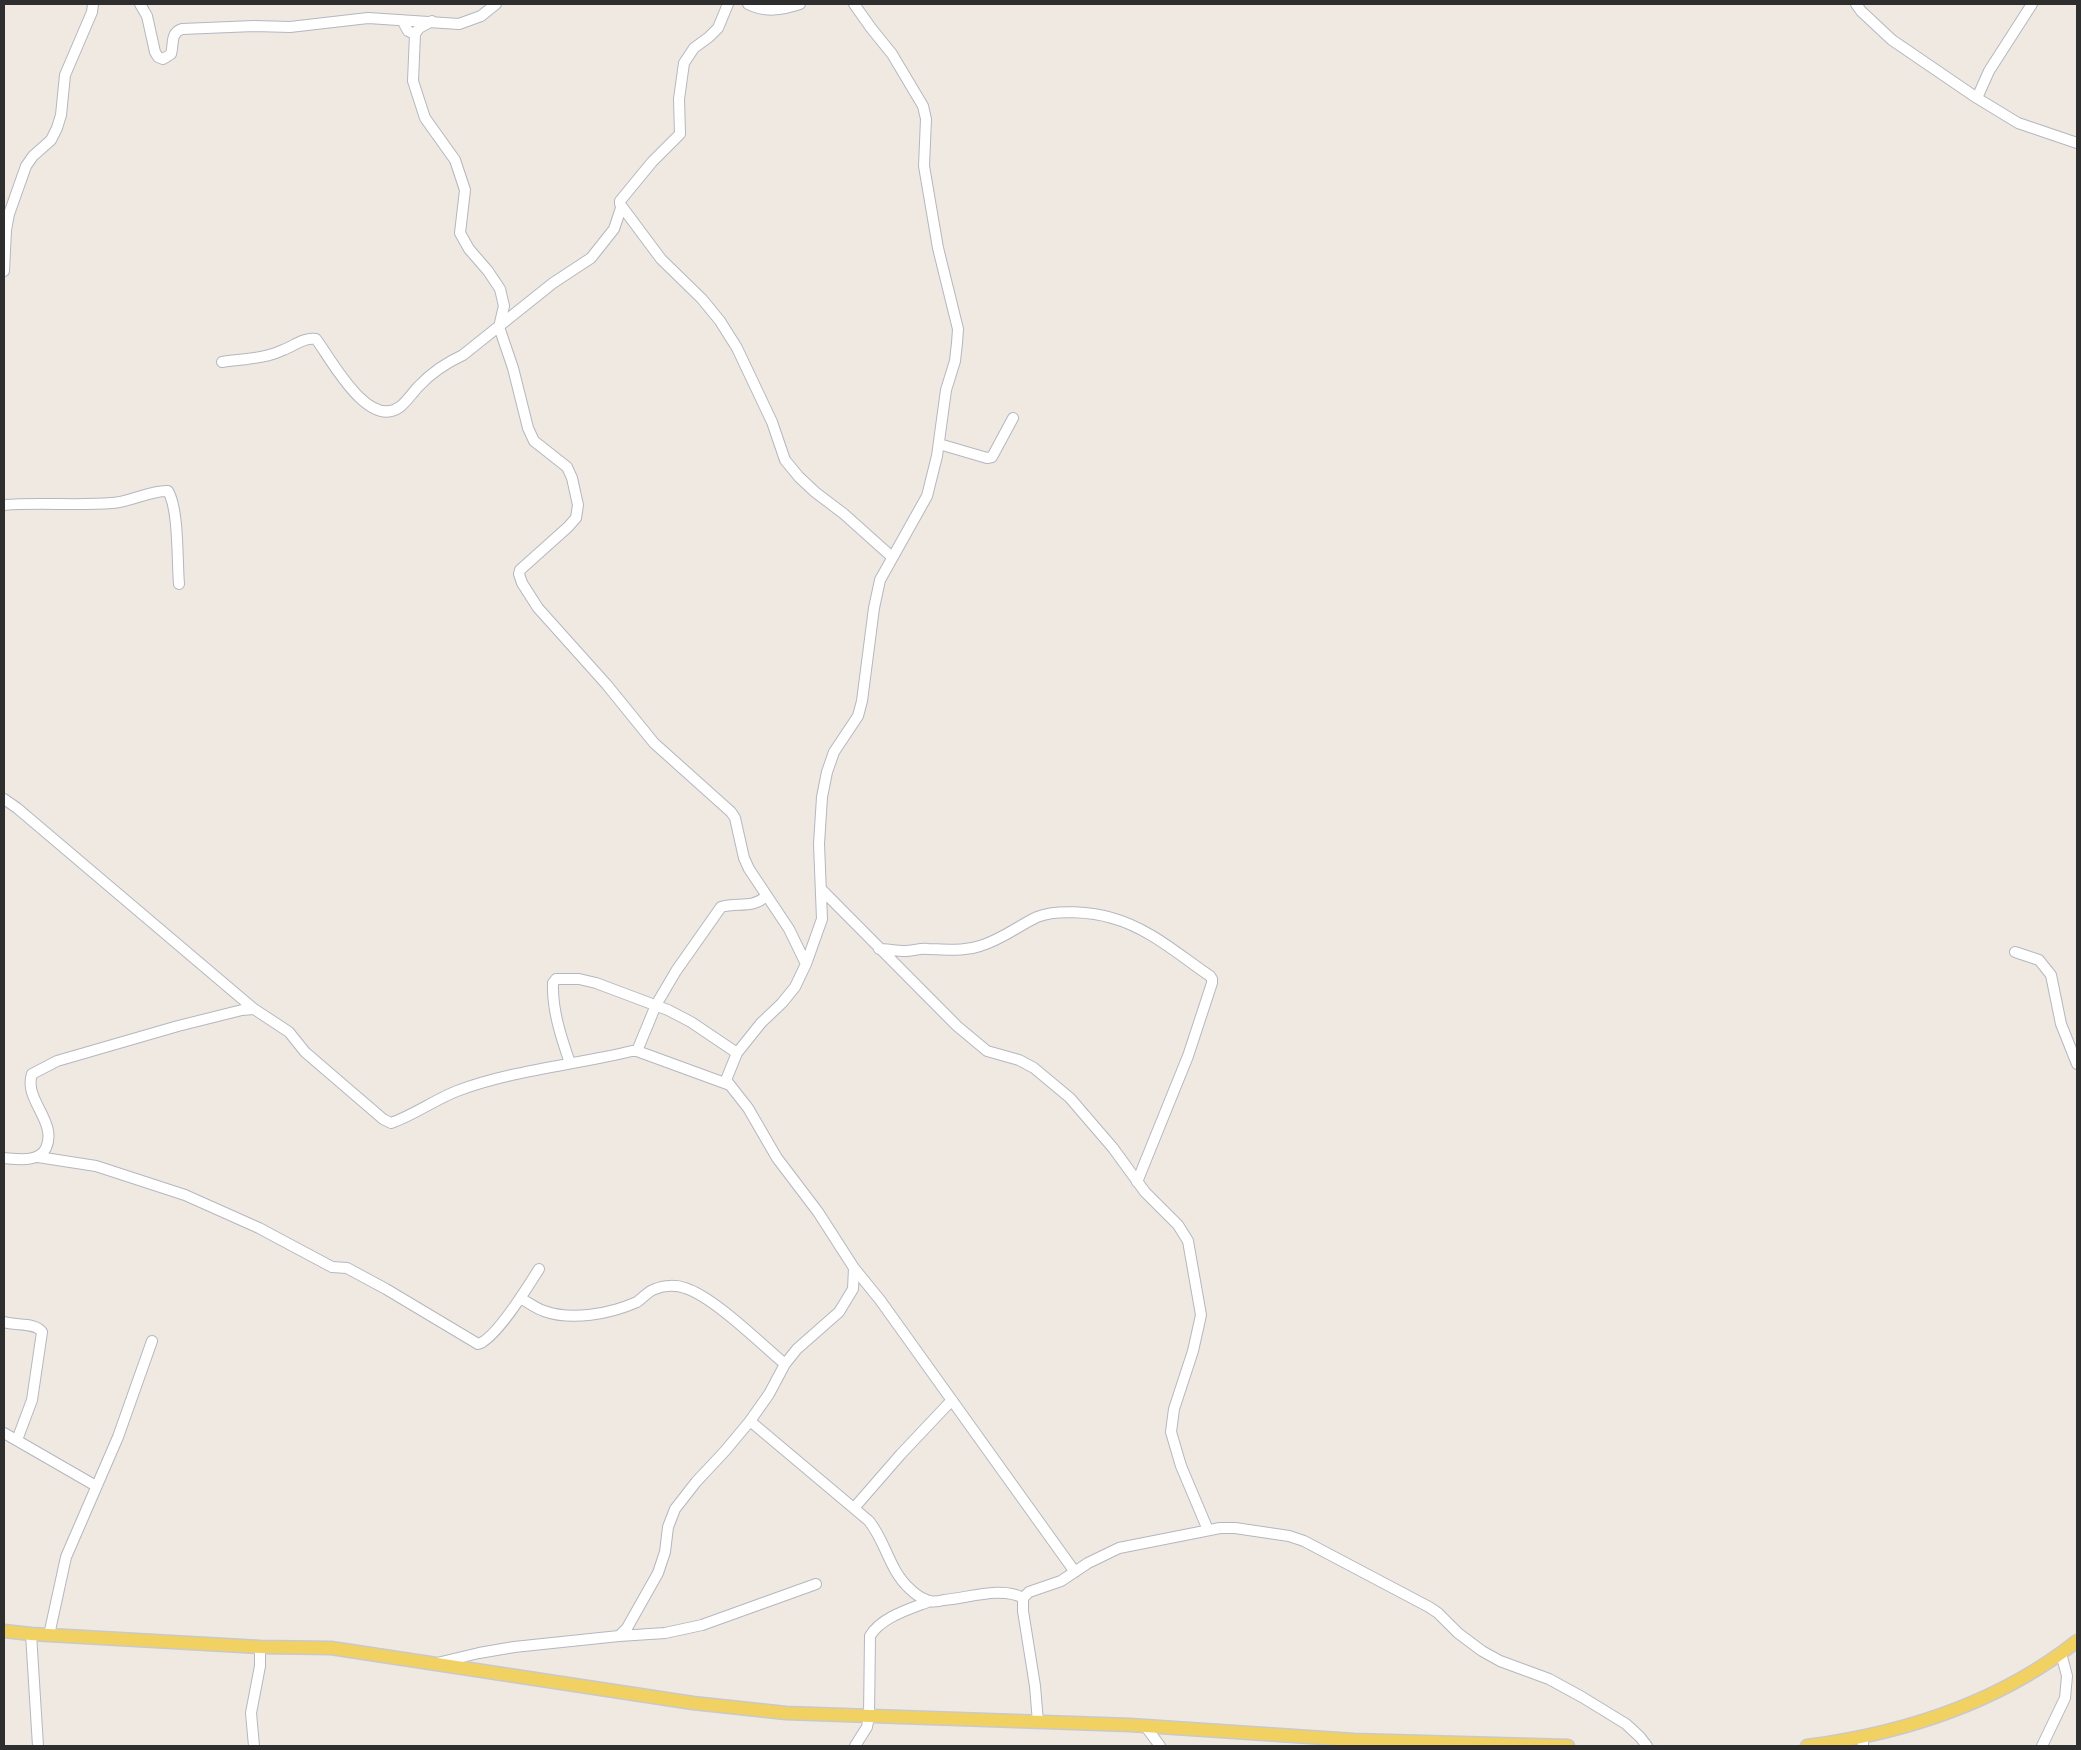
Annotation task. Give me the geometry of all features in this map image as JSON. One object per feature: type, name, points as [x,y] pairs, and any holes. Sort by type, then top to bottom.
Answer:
[{"type":"main road","points":[[4,1631],[260,1647],[331,1648],[693,1703],[786,1713],[1146,1727],[1354,1740],[1568,1746]]},
{"type":"main road","points":[[1807,1746],[1863,1741],[1973,1704],[2008,1687],[2061,1653],[2077,1640]]},
{"type":"street","points":[[4,271],[6,230],[9,214],[26,166],[33,156],[51,140],[57,128],[61,115],[65,75],[93,8],[102,4]]},
{"type":"street","points":[[140,4],[147,16],[158,57],[163,59],[171,54],[174,36],[176,32],[182,29],[254,26],[290,27],[368,18],[459,24],[481,16],[496,4]]},
{"type":"street","points":[[222,362],[260,357],[282,351],[306,340],[316,339],[341,376],[359,397],[375,409],[389,410],[401,406],[420,385],[499,328],[553,283],[591,258],[614,229],[621,208],[620,201],[652,162],[680,134],[679,99],[684,63],[694,48],[718,28],[728,4]]},
{"type":"street","points":[[748,4],[764,10],[786,8],[800,4]]},
{"type":"street","points":[[854,4],[870,28],[892,54],[923,106],[926,119],[924,166],[938,248],[958,328],[954,361],[946,390],[939,444],[927,496],[880,580],[874,608],[862,701],[858,716],[834,752],[824,788],[819,844],[822,920],[806,964],[795,987],[782,1003],[761,1022],[736,1053],[726,1080],[742,1098],[777,1158],[818,1212],[854,1268],[952,1400],[1075,1572]]},
{"type":"street","points":[[1856,4],[1861,12],[1892,40],[1976,98],[2018,123],[2077,143]]},
{"type":"street","points":[[1976,98],[1989,71],[2032,4]]},
{"type":"street","points":[[402,20],[408,31],[415,34]]},
{"type":"street","points":[[432,22],[419,28],[415,34],[413,81],[424,118],[455,160],[462,178],[465,196],[460,233],[463,242],[496,281],[500,289],[504,306],[499,328],[513,368],[528,428],[534,440],[567,467],[572,478],[578,505],[576,518],[568,527],[520,570],[519,574],[522,583],[538,608],[607,685],[654,743],[732,812],[738,826],[744,858],[749,869],[790,929],[806,964]]},
{"type":"street","points":[[621,208],[661,259],[702,299],[720,321],[737,348],[772,422],[785,460],[809,487],[844,514],[892,557]]},
{"type":"street","points":[[939,444],[987,458],[992,457],[1013,418]]},
{"type":"street","points":[[4,504],[114,503],[134,500],[162,490],[168,491],[172,497],[174,512],[179,584]]},
{"type":"street","points":[[4,799],[17,808],[254,1010],[289,1032],[305,1052],[383,1119],[391,1123],[456,1092],[522,1072],[638,1051],[730,1085]]},
{"type":"street","points":[[822,890],[878,949],[975,1042],[988,1051],[1019,1060],[1034,1068],[1070,1098],[1113,1148],[1137,1182],[1181,1230],[1191,1248],[1201,1315],[1193,1351],[1174,1408],[1170,1432],[1181,1466],[1208,1530]]},
{"type":"street","points":[[638,1051],[656,1005],[676,971],[721,907],[729,904],[754,904],[760,902],[766,896]]},
{"type":"street","points":[[878,949],[907,951],[925,948],[963,950],[981,946],[1004,936],[1040,916],[1088,913],[1113,918],[1135,927],[1160,940],[1210,976],[1212,983],[1188,1056],[1137,1182]]},
{"type":"street","points":[[2015,952],[2038,960],[2051,975],[2061,1024],[2077,1064]]},
{"type":"street","points":[[570,1063],[561,1037],[554,1004],[554,980],[579,979],[596,983],[656,1005],[691,1022],[736,1053]]},
{"type":"street","points":[[38,1157],[44,1151],[49,1136],[47,1126],[30,1086],[32,1074],[39,1069],[58,1061],[178,1026],[242,1010],[254,1010]]},
{"type":"street","points":[[4,1158],[26,1159],[38,1157],[96,1166],[185,1196],[259,1228],[332,1267],[347,1268],[386,1289],[475,1344],[482,1344],[487,1340],[520,1298],[539,1269]]},
{"type":"street","points":[[620,1636],[628,1628],[658,1573],[665,1552],[668,1527],[674,1509],[750,1421],[769,1394],[785,1364],[797,1349],[839,1312],[848,1300],[854,1289],[854,1268]]},
{"type":"street","points":[[520,1298],[543,1311],[582,1315],[630,1304],[655,1289],[677,1286],[686,1288],[726,1314],[785,1364]]},
{"type":"street","points":[[4,1322],[36,1327],[42,1332],[32,1400],[17,1440]]},
{"type":"street","points":[[49,1635],[66,1557],[118,1438],[152,1341]]},
{"type":"street","points":[[854,1508],[952,1400]]},
{"type":"street","points":[[750,1421],[854,1508],[874,1528],[890,1562],[902,1581],[910,1590],[930,1602]]},
{"type":"street","points":[[4,1432],[96,1486]]},
{"type":"street","points":[[1038,1722],[1035,1686],[1023,1611],[1023,1598],[1029,1592],[1061,1581],[1119,1548],[1192,1535],[1208,1530],[1235,1528],[1304,1541],[1429,1607],[1482,1651],[1500,1661],[1549,1679],[1617,1718],[1633,1730],[1647,1746]]},
{"type":"street","points":[[437,1663],[514,1647],[665,1633],[702,1625],[816,1584]]},
{"type":"street","points":[[855,1746],[867,1727],[870,1716],[870,1636],[877,1626],[930,1602],[998,1592],[1013,1593],[1023,1598]]},
{"type":"street","points":[[31,1634],[38,1746]]},
{"type":"street","points":[[254,1746],[250,1713],[260,1666],[260,1647]]},
{"type":"street","points":[[2042,1746],[2065,1698],[2066,1676],[2061,1653]]},
{"type":"street","points":[[1146,1727],[1160,1746]]}]
